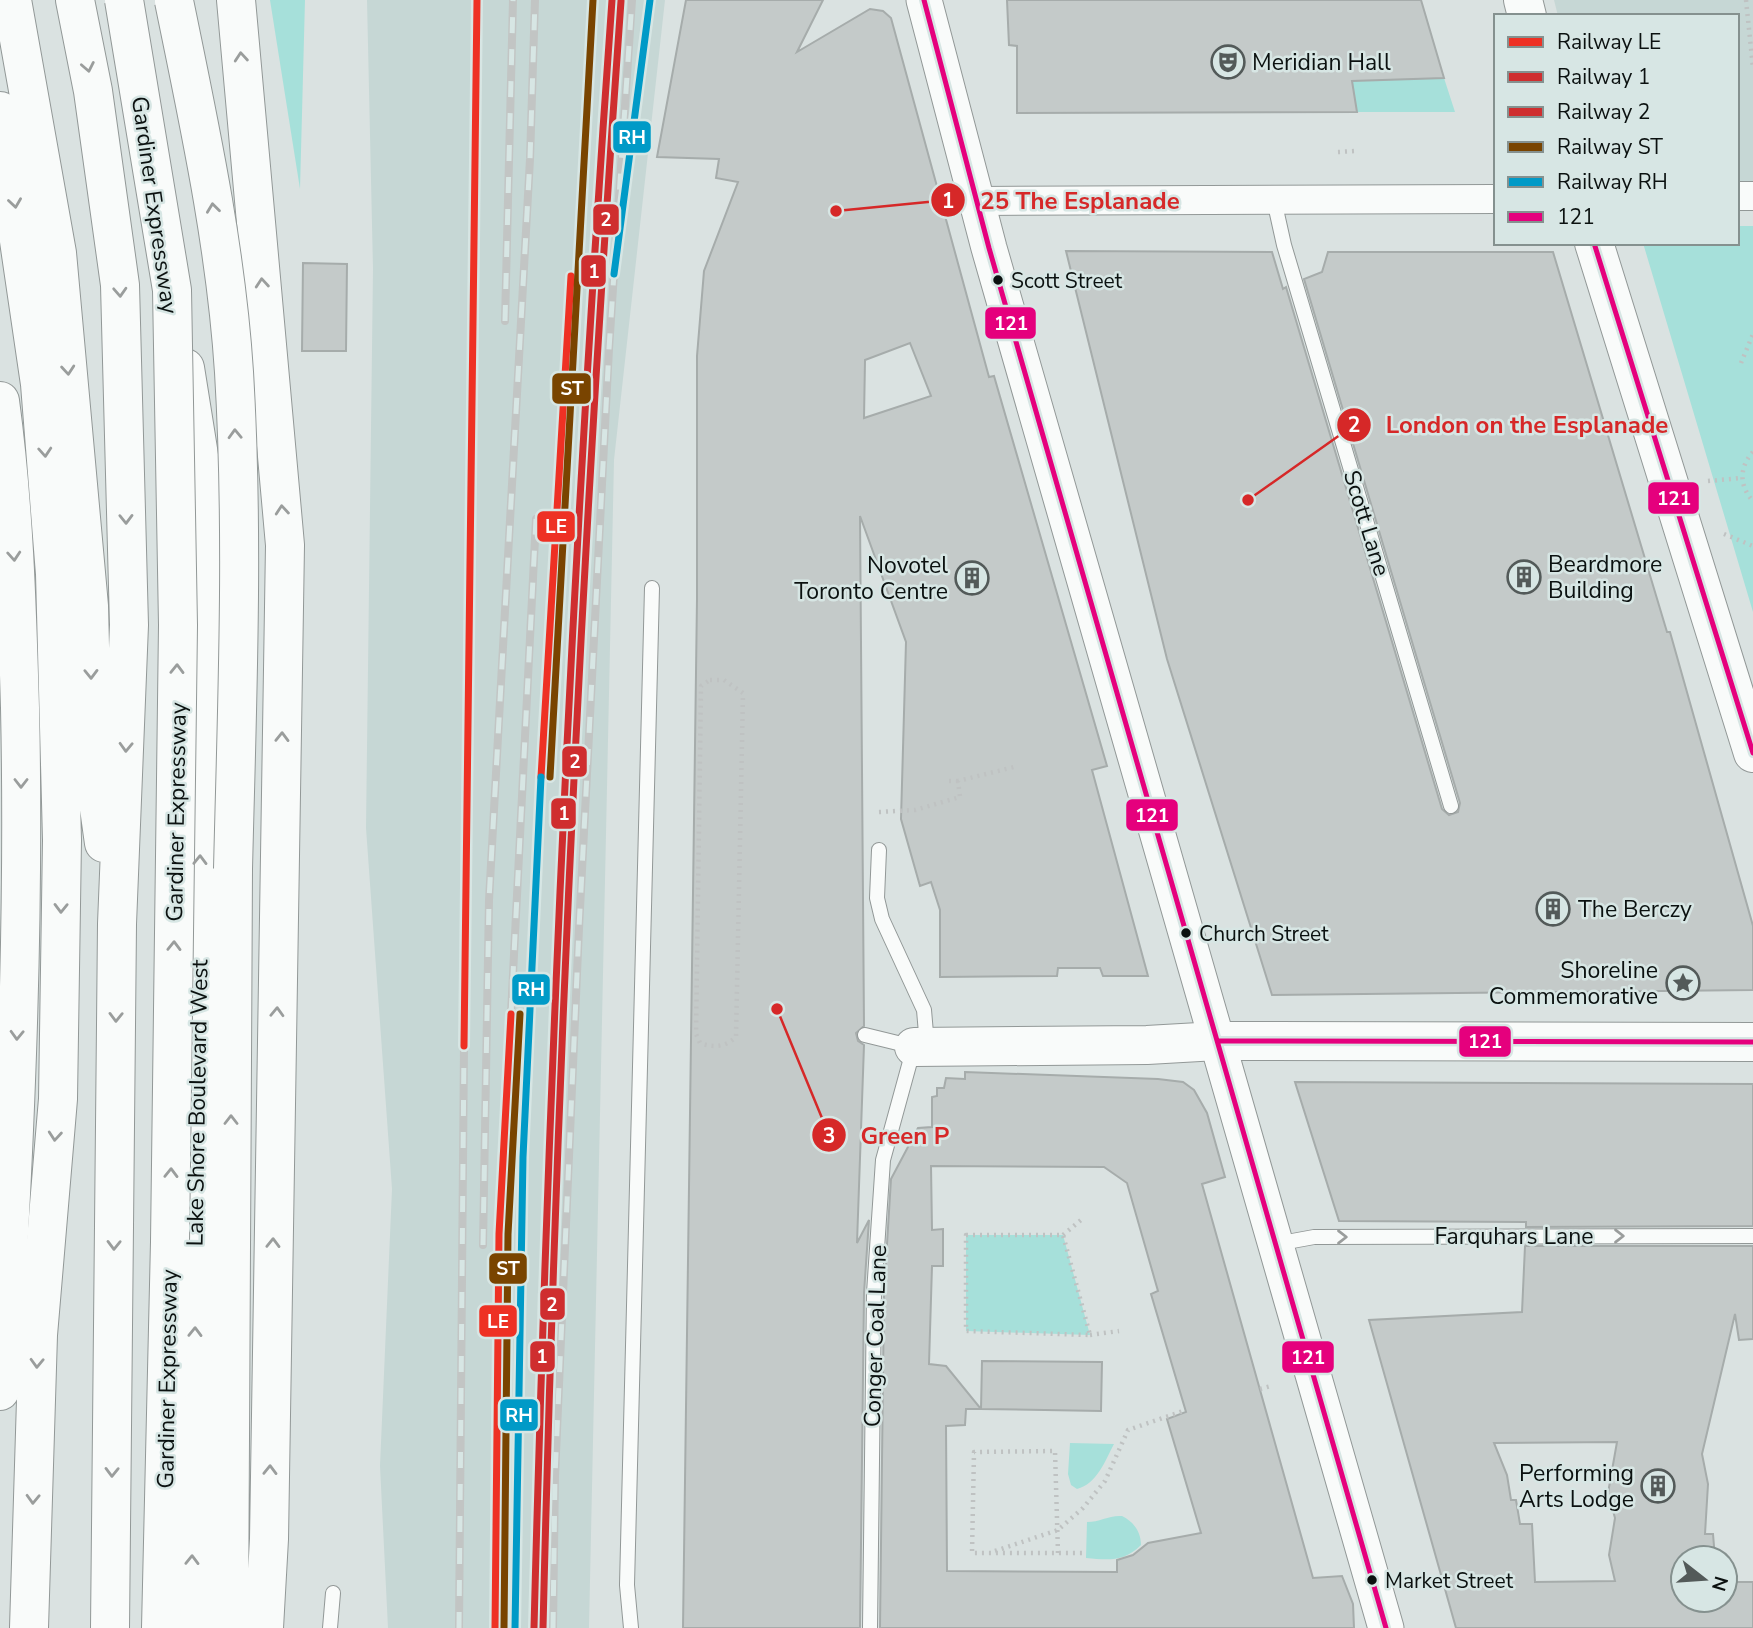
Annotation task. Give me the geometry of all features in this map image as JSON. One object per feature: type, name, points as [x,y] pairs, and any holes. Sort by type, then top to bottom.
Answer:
[{"type":"main road","points":[[12,0],[57,253],[89,606],[93,765],[117,925]]},
{"type":"main road","name":"Gardiner Expressway","points":[[75,0],[93,91],[120,285],[129,625],[117,925],[110,1628]]},
{"type":"main road","name":"Lake Shore Boulevard West","points":[[107,0],[173,286],[204,488],[192,1628]]},
{"type":"main road","name":"Gardiner Expressway","points":[[124,0],[172,304],[178,625],[161,1628]]},
{"type":"main road","points":[[173,0],[208,169],[234,384],[240,588],[233,869],[229,1618]]},
{"type":"main road","points":[[236,0],[285,545],[269,1539],[264,1628]]},
{"type":"main road","points":[[0,111],[40,384],[55,573],[62,840],[58,1099],[38,1335],[29,1628]]},
{"type":"main road","points":[[1595,245],[1753,753]]},
{"type":"main road","points":[[0,401],[17,589],[21,764],[21,955],[7,1113],[0,1391]]},
{"type":"main road","points":[[204,488],[255,753],[279,953]]},
{"type":"main road","points":[[920,1047],[1217,1041],[1753,1041]]},
{"type":"street","points":[[924,0],[978,201],[1386,1628]]},
{"type":"street","points":[[978,201],[1494,199]]},
{"type":"street","points":[[0,990],[21,955]]},
{"type":"lane","name":"Scott Lane","points":[[1273,200],[1284,245],[1451,806]]},
{"type":"lane","points":[[631,1628],[627,1585],[652,588]]},
{"type":"lane","name":"Conger Coal Lane","points":[[870,1628],[874,1293],[883,1160],[920,1047],[924,1010],[883,919],[877,898],[879,850]]},
{"type":"lane","points":[[864,1035],[920,1047]]},
{"type":"lane","name":"Farquhars Lane","points":[[1275,1244],[1314,1237],[1753,1236]]},
{"type":"lane","points":[[330,1628],[333,1593]]},
{"type":"path","points":[[1746,0],[1753,68]]},
{"type":"path","points":[[1338,152],[1356,151]]},
{"type":"path","points":[[1741,363],[1753,334]]},
{"type":"path","points":[[1753,452],[1745,463],[1742,478],[1744,488],[1753,501]]},
{"type":"path","points":[[1708,481],[1742,478]]},
{"type":"path","points":[[1724,534],[1753,546]]},
{"type":"path","points":[[710,680],[724,680],[743,693],[736,1037],[726,1045],[709,1047],[700,1043],[696,1034],[701,687],[710,680]]},
{"type":"path","points":[[948,781],[958,781],[1017,766]]},
{"type":"path","points":[[879,812],[915,810],[960,797],[958,781]]},
{"type":"path","points":[[1081,1220],[1063,1235],[966,1235],[966,1331],[1090,1335],[1119,1331]]},
{"type":"path","points":[[1063,1235],[1090,1335]]},
{"type":"path","points":[[1260,1389],[1272,1386]]},
{"type":"path","points":[[987,1553],[1058,1530],[1105,1481],[1128,1430],[1186,1410]]},
{"type":"path","points":[[1058,1553],[1055,1451],[974,1452],[972,1553],[987,1553],[1058,1553],[1086,1553]]},
{"type":"shaded area","points":[[270,0],[305,0],[300,189]]},
{"type":"shaded area","points":[[367,0],[665,0],[614,460],[589,1628],[388,1628],[380,1466],[392,1189],[366,828],[373,269]]},
{"type":"shaded area","points":[[1554,0],[1753,0],[1753,181],[1739,181],[1739,14],[1558,14]]},
{"type":"shaded area","points":[[1444,78],[1455,112],[1357,112],[1352,81]]},
{"type":"shaded area","points":[[1739,226],[1753,226],[1753,612],[1644,245],[1739,245]]},
{"type":"shaded area","points":[[966,1235],[1063,1235],[1090,1335],[966,1331]]},
{"type":"shaded area","points":[[1070,1443],[1114,1444],[1095,1477],[1077,1489],[1071,1485],[1068,1474]]},
{"type":"shaded area","points":[[1122,1516],[1136,1528],[1141,1545],[1122,1557],[1086,1558],[1087,1522]]},
{"type":"building","points":[[686,0],[823,0],[797,52],[870,9],[883,11],[891,18],[989,377],[994,376],[1107,766],[1092,770],[1148,976],[1103,976],[1100,968],[1058,968],[1057,976],[940,977],[940,910],[931,882],[920,886],[901,819],[906,642],[860,516],[864,1026],[856,1033],[858,1041],[864,1045],[857,1243],[869,1220],[864,1293],[860,1628],[683,1628],[697,599],[697,356],[704,271],[738,182],[716,178],[719,159],[657,157]],"holes":[[[910,343],[931,396],[864,418],[865,360]]]},
{"type":"building","name":"Meridian Hall","points":[[1007,0],[1421,0],[1444,78],[1352,81],[1357,112],[1017,113],[1017,46],[1009,45]]},
{"type":"building","points":[[1066,251],[1272,252],[1283,289],[1286,287],[1442,809],[1449,815],[1458,812],[1460,803],[1304,279],[1322,272],[1328,252],[1553,252],[1667,632],[1670,632],[1753,926],[1753,990],[1272,995],[1167,659]]},
{"type":"building","points":[[303,263],[347,264],[346,351],[302,351]]},
{"type":"building","points":[[965,1072],[1158,1079],[1183,1082],[1194,1090],[1207,1113],[1225,1177],[1202,1184],[1313,1578],[1342,1576],[1353,1604],[1354,1628],[880,1628],[884,1293],[891,1179],[918,1128],[932,1127],[932,1097],[937,1096],[937,1088],[944,1088],[946,1078],[965,1079]],"holes":[[[931,1166],[1104,1167],[1127,1183],[1158,1291],[1151,1294],[1186,1412],[1167,1419],[1201,1533],[1148,1543],[1133,1555],[1117,1560],[1117,1572],[947,1571],[946,1426],[965,1425],[966,1409],[981,1409],[946,1366],[929,1364],[932,1266],[943,1266],[943,1229],[932,1230]]]},
{"type":"building","points":[[1295,1082],[1753,1084],[1753,1226],[1526,1227],[1526,1222],[1339,1221]]},
{"type":"building","points":[[1525,1246],[1753,1246],[1753,1339],[1739,1340],[1735,1314],[1702,1454],[1708,1484],[1705,1534],[1713,1534],[1714,1544],[1669,1544],[1669,1614],[1739,1614],[1739,1582],[1753,1582],[1753,1628],[1456,1628],[1369,1320],[1522,1312]],"holes":[[[1617,1442],[1608,1493],[1615,1518],[1609,1555],[1615,1581],[1535,1582],[1532,1524],[1520,1524],[1516,1500],[1511,1500],[1507,1475],[1494,1443]]]},
{"type":"building","points":[[982,1361],[1102,1362],[1101,1411],[981,1409]]},
{"type":"railway","points":[[505,321],[513,0]]},
{"type":"railway","points":[[483,1245],[489,900],[530,159],[535,0]]},
{"type":"railway","points":[[553,1628],[555,1476],[579,928],[609,349],[632,0]]},
{"type":"railway","points":[[511,1014],[536,519]]},
{"type":"railway","points":[[459,1628],[464,1046]]},
{"type":"rail line","name":"LE","points":[[464,1046],[477,0]]},
{"type":"rail line","name":"ST","points":[[550,777],[593,0]]},
{"type":"rail line","name":"1","points":[[534,1628],[564,814],[585,407],[612,0]]},
{"type":"rail line","name":"RH","points":[[614,274],[650,0]]},
{"type":"rail line","name":"2","points":[[543,1628],[555,1221],[572,814],[594,408],[621,1]]},
{"type":"rail line","name":"LE","points":[[541,777],[571,276]]},
{"type":"rail line","name":"RH","points":[[515,1628],[523,1157],[541,777]]},
{"type":"rail line","name":"LE","points":[[495,1628],[499,1234],[511,1014]]},
{"type":"rail line","name":"ST","points":[[504,1628],[508,1234],[520,1014]]},
{"type":"transit line","name":"121","points":[[924,0],[989,248],[1386,1628]]},
{"type":"transit line","name":"121","points":[[1595,245],[1753,753]]},
{"type":"transit line","name":"121","points":[[1217,1041],[1753,1042]]},
{"type":"place","name":"Meridian Hall","points":[[1228,62]]},
{"type":"place","name":"25 The Esplanade","points":[[836,211]]},
{"type":"place","name":"Scott Street","points":[[998,280]]},
{"type":"place","name":"London on the Esplanade","points":[[1248,500]]},
{"type":"place","name":"Beardmore Building","points":[[1524,577]]},
{"type":"place","name":"Novotel Toronto Centre","points":[[972,578]]},
{"type":"place","name":"The Berczy","points":[[1553,909]]},
{"type":"place","name":"Church Street","points":[[1186,933]]},
{"type":"place","name":"Shoreline Commemorative","points":[[1683,983]]},
{"type":"place","name":"Green P","points":[[777,1009]]},
{"type":"place","name":"Performing Arts Lodge","points":[[1658,1486]]},
{"type":"place","name":"Market Street","points":[[1372,1580]]}]
